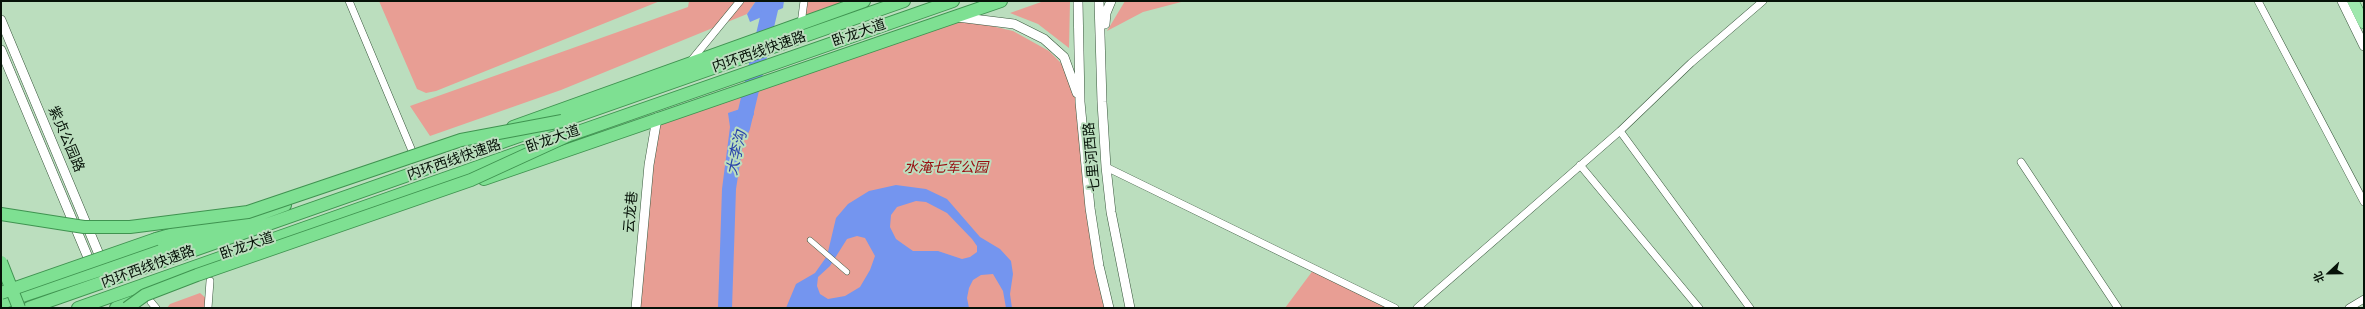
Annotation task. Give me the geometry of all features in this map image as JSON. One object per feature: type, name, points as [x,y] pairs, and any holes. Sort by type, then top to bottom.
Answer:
[{"type":"highway","name":"卧龙大道","points":[[1,303],[100,271],[416,161],[864,1]]},
{"type":"highway","name":"内环西线快速路","points":[[30,308],[904,1]]},
{"type":"highway","name":"内环西线快速路","points":[[78,308],[953,1]]},
{"type":"highway","name":"卧龙大道","points":[[116,308],[688,107],[1001,1]]},
{"type":"highway","points":[[1,294],[156,239],[248,212],[461,140],[562,120]]},
{"type":"highway","points":[[127,308],[150,302],[471,180],[567,136]]},
{"type":"highway","points":[[1,214],[84,227],[130,227],[248,212]]},
{"type":"highway","points":[[1,262],[19,308]]},
{"type":"highway","points":[[1,294],[50,280],[77,278]]},
{"type":"highway","points":[[116,308],[150,302]]},
{"type":"main road","points":[[2353,1],[2364,23]]},
{"type":"street","points":[[349,1],[416,161]]},
{"type":"street","points":[[689,64],[740,1]]},
{"type":"street","points":[[801,24],[804,1]]},
{"type":"street","name":"七里河西路","points":[[1078,1],[1080,102],[1090,208],[1099,266],[1109,308]]},
{"type":"street","name":"七里河西路","points":[[1099,1],[1106,167],[1111,212],[1130,308]]},
{"type":"street","points":[[1101,66],[1106,13],[1111,1]]},
{"type":"street","points":[[1417,308],[1620,131],[1691,63],[1763,1]]},
{"type":"street","points":[[2258,1],[2364,202]]},
{"type":"street","points":[[2342,1],[2364,46]]},
{"type":"street","points":[[953,17],[1014,24],[1044,39],[1064,57],[1080,102]]},
{"type":"street","name":"紫贞公园路","points":[[1,20],[100,271]]},
{"type":"street","name":"紫贞公园路","points":[[1,50],[100,271]]},
{"type":"street","name":"云龙巷","points":[[636,308],[649,165],[657,118]]},
{"type":"street","points":[[1620,131],[1750,308]]},
{"type":"street","points":[[2021,162],[2118,308]]},
{"type":"street","points":[[1580,165],[1699,308]]},
{"type":"street","points":[[1106,167],[1394,308]]},
{"type":"street","points":[[810,240],[846,272]]},
{"type":"street","points":[[208,308],[210,281]]},
{"type":"street","points":[[2349,308],[2364,299]]},
{"type":"green space","points":[[379,1],[660,1],[436,91],[426,93],[417,89]]},
{"type":"green space","points":[[689,1],[756,1],[747,14],[561,90],[430,136],[410,106],[688,7]]},
{"type":"green space","points":[[805,1],[863,1],[801,24]]},
{"type":"green space","points":[[1044,1],[1070,1],[1069,48],[1038,24],[1010,13]]},
{"type":"green space","points":[[1125,1],[1185,1],[1143,12],[1107,31]]},
{"type":"green space","name":"水淹七军公园","points":[[953,17],[1013,31],[1049,51],[1064,66],[1080,102],[1090,208],[1109,308],[636,308],[657,118]]},
{"type":"green space","points":[[1314,269],[1395,308],[1285,308]]},
{"type":"green space","points":[[200,293],[207,299],[208,308],[167,308],[170,304]]},
{"type":"water","points":[[756,1],[784,1],[783,8],[750,22],[747,14]]},
{"type":"water","points":[[752,105],[754,114],[744,138],[736,189],[732,308],[718,308],[722,189],[730,127],[728,113]]},
{"type":"water","points":[[896,185],[926,189],[947,199],[980,237],[1000,249],[1011,261],[1013,274],[1010,294],[1012,308],[1006,308],[1003,291],[993,274],[981,275],[973,280],[969,288],[967,298],[969,308],[786,308],[796,284],[815,273],[827,256],[836,218],[848,204],[869,191]],"holes":[[[916,201],[926,202],[947,213],[972,239],[977,246],[977,252],[970,257],[962,259],[938,251],[913,251],[896,239],[890,227],[891,215],[897,207]],[[857,236],[865,238],[875,256],[870,270],[860,287],[845,296],[828,299],[820,294],[817,286],[818,277],[830,266],[847,239]]]},
{"type":"waterway","name":"大李沟","points":[[742,128],[772,1]]}]
